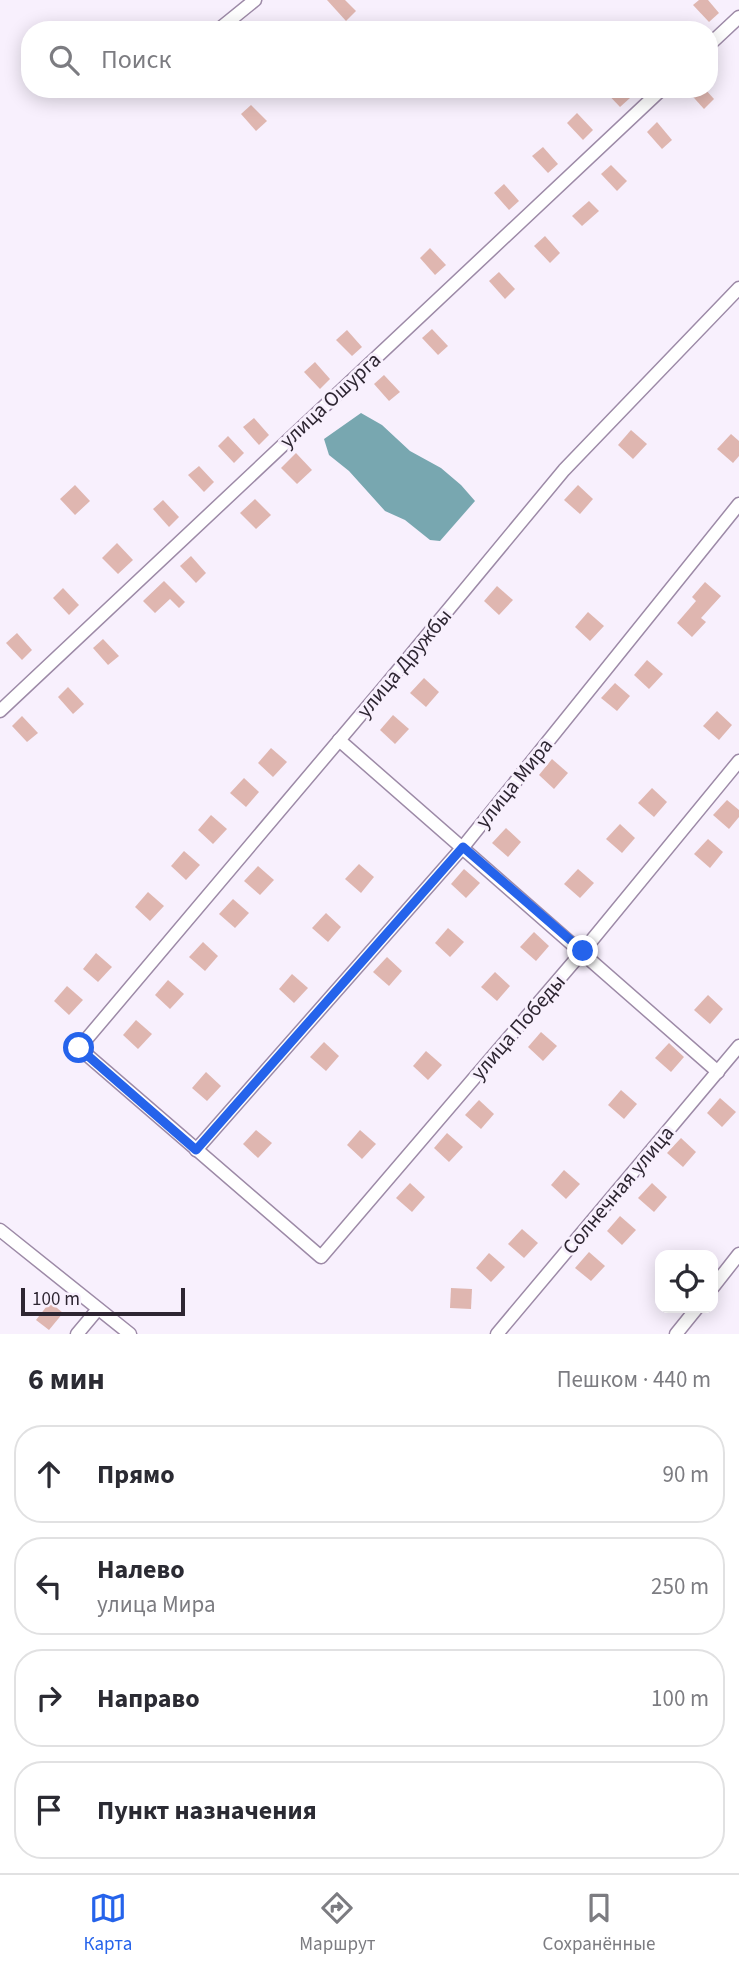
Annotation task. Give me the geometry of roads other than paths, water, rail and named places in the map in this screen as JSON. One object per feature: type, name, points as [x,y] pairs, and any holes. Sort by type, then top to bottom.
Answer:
[{"type":"street","points":[[229,21],[255,0]]},
{"type":"street","points":[[718,37],[739,17]]},
{"type":"street","name":"улица Ошурга","points":[[0,711],[652,98]]},
{"type":"street","name":"улица Дружбы","points":[[196,1150],[79,1048],[564,470],[739,288]]},
{"type":"street","name":"улица Мира","points":[[196,1150],[463,847],[739,504]]},
{"type":"street","points":[[340,740],[718,1072]]},
{"type":"street","name":"улица Победы","points":[[196,1150],[321,1257],[583,951],[739,761]]},
{"type":"street","name":"Солнечная улица","points":[[498,1334],[739,1046]]},
{"type":"street","points":[[0,1230],[130,1334]]},
{"type":"street","points":[[718,1281],[739,1254]]},
{"type":"street","points":[[77,1334],[98,1309]]},
{"type":"street","points":[[676,1334],[693,1313]]},
{"type":"water","points":[[361,413],[382,425],[410,451],[441,468],[475,501],[440,541],[430,540],[405,520],[385,511],[349,471],[329,455],[324,439]]}]
